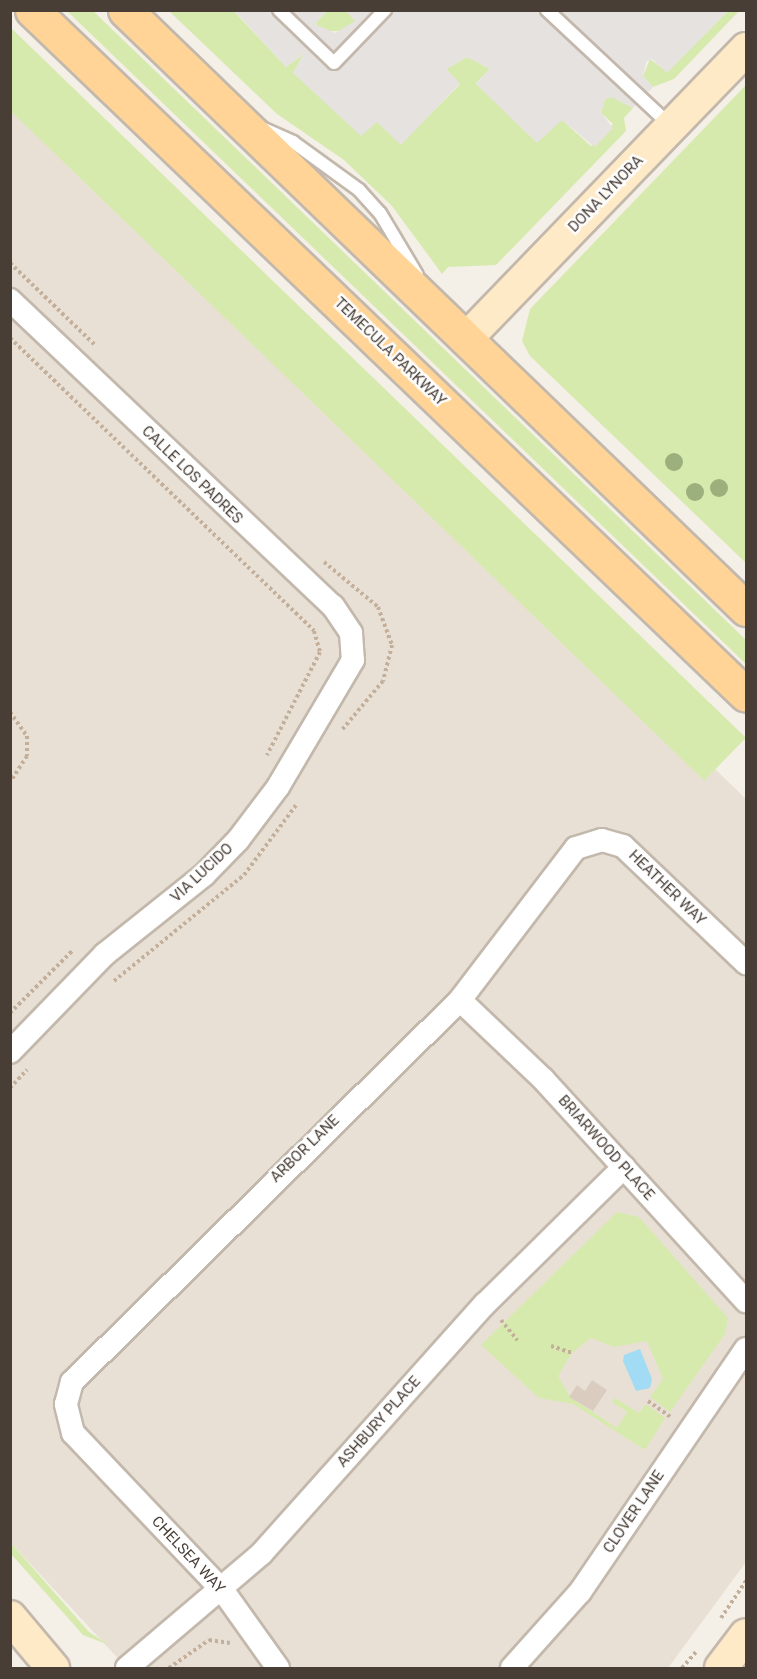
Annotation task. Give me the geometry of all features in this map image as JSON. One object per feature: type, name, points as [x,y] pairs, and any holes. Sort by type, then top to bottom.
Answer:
[{"type":"main road","name":"TEMECULA PARKWAY","points":[[32,10],[747,694]]},
{"type":"main road","points":[[125,10],[747,609]]},
{"type":"street","name":"DONA LYNORA","points":[[466,339],[747,49]]},
{"type":"street","name":"CALLE LOS PADRES","points":[[10,300],[333,606],[351,633],[353,660]]},
{"type":"street","name":"VIA LUCIDO","points":[[10,1052],[105,954],[204,875],[238,840],[278,787],[353,660]]},
{"type":"street","name":"HEATHER WAY","points":[[576,848],[602,840],[624,846],[747,963]]},
{"type":"street","name":"ARBOR LANE","points":[[89,1450],[74,1433],[68,1413],[72,1382],[460,1000],[576,848]]},
{"type":"street","name":"BRIARWOOD PLACE","points":[[460,1000],[500,1034],[747,1302]]},
{"type":"street","name":"ASHBURY PLACE","points":[[127,1668],[223,1591],[485,1304],[624,1167]]},
{"type":"street","name":"CLOVER LANE","points":[[512,1668],[580,1592],[747,1349]]},
{"type":"street","name":"CHELSEA WAY","points":[[89,1450],[223,1591],[278,1668]]},
{"type":"street","points":[[10,1617],[53,1668]]},
{"type":"street","points":[[722,1668],[747,1635]]},
{"type":"lane","points":[[279,10],[334,63],[385,10]]},
{"type":"lane","points":[[547,10],[671,126]]},
{"type":"path","points":[[10,263],[104,353]]},
{"type":"path","points":[[10,338],[314,632],[320,652],[316,664],[260,766]]},
{"type":"path","points":[[318,557],[378,607],[392,645],[383,681],[338,737]]},
{"type":"path","points":[[10,712],[27,736],[27,756],[10,782]]},
{"type":"path","points":[[107,987],[244,875],[301,798]]},
{"type":"path","points":[[10,1013],[79,945]]},
{"type":"path","points":[[10,1088],[34,1063]]},
{"type":"path","points":[[501,1320],[517,1340]]},
{"type":"path","points":[[551,1346],[572,1353]]},
{"type":"path","points":[[648,1401],[671,1417]]},
{"type":"path","points":[[169,1668],[209,1640],[225,1641],[237,1650]]},
{"type":"shaded area","points":[[234,10],[327,11],[315,24],[335,33],[355,21],[346,11],[728,11],[667,73],[652,59],[646,62],[643,76],[653,87],[633,108],[612,97],[605,99],[601,113],[613,128],[595,147],[562,120],[537,143],[476,84],[490,69],[467,57],[446,69],[460,83],[401,145],[377,122],[361,136],[293,73],[304,54],[286,67]]},
{"type":"shaded area","points":[[10,87],[746,799],[746,1562],[668,1668],[127,1668],[11,1543]]},
{"type":"green space","points":[[67,11],[93,11],[221,134],[746,640],[746,664]]},
{"type":"green space","points":[[169,11],[234,11],[286,67],[304,54],[293,73],[381,124],[401,144],[460,84],[446,69],[467,57],[490,69],[476,83],[562,120],[591,146],[613,124],[601,113],[605,99],[612,97],[633,108],[624,118],[626,131],[496,265],[448,267],[442,274],[392,206],[344,160],[277,114]]},
{"type":"green space","points":[[327,11],[346,11],[356,20],[343,31],[326,31],[315,24]]},
{"type":"green space","points":[[728,11],[739,11],[674,79],[653,87],[643,76],[650,59],[667,72]]},
{"type":"green space","points":[[10,27],[746,738],[704,781],[10,110]]},
{"type":"green space","points":[[746,85],[746,563],[530,356],[522,341],[530,309]]},
{"type":"green space","points":[[617,1212],[639,1217],[728,1318],[725,1334],[670,1412],[650,1397],[663,1379],[647,1341],[614,1347],[591,1338],[572,1353],[558,1376],[570,1397],[617,1428],[627,1412],[612,1402],[615,1398],[639,1413],[646,1404],[665,1418],[645,1450],[573,1404],[539,1398],[481,1345]]},
{"type":"green space","points":[[11,1543],[89,1632],[109,1645],[83,1635],[11,1554]]},
{"type":"water","points":[[640,1349],[652,1379],[650,1388],[636,1391],[623,1361],[624,1355]]},
{"type":"building","points":[[592,1380],[607,1390],[593,1411],[569,1397],[577,1385],[585,1391]]}]
